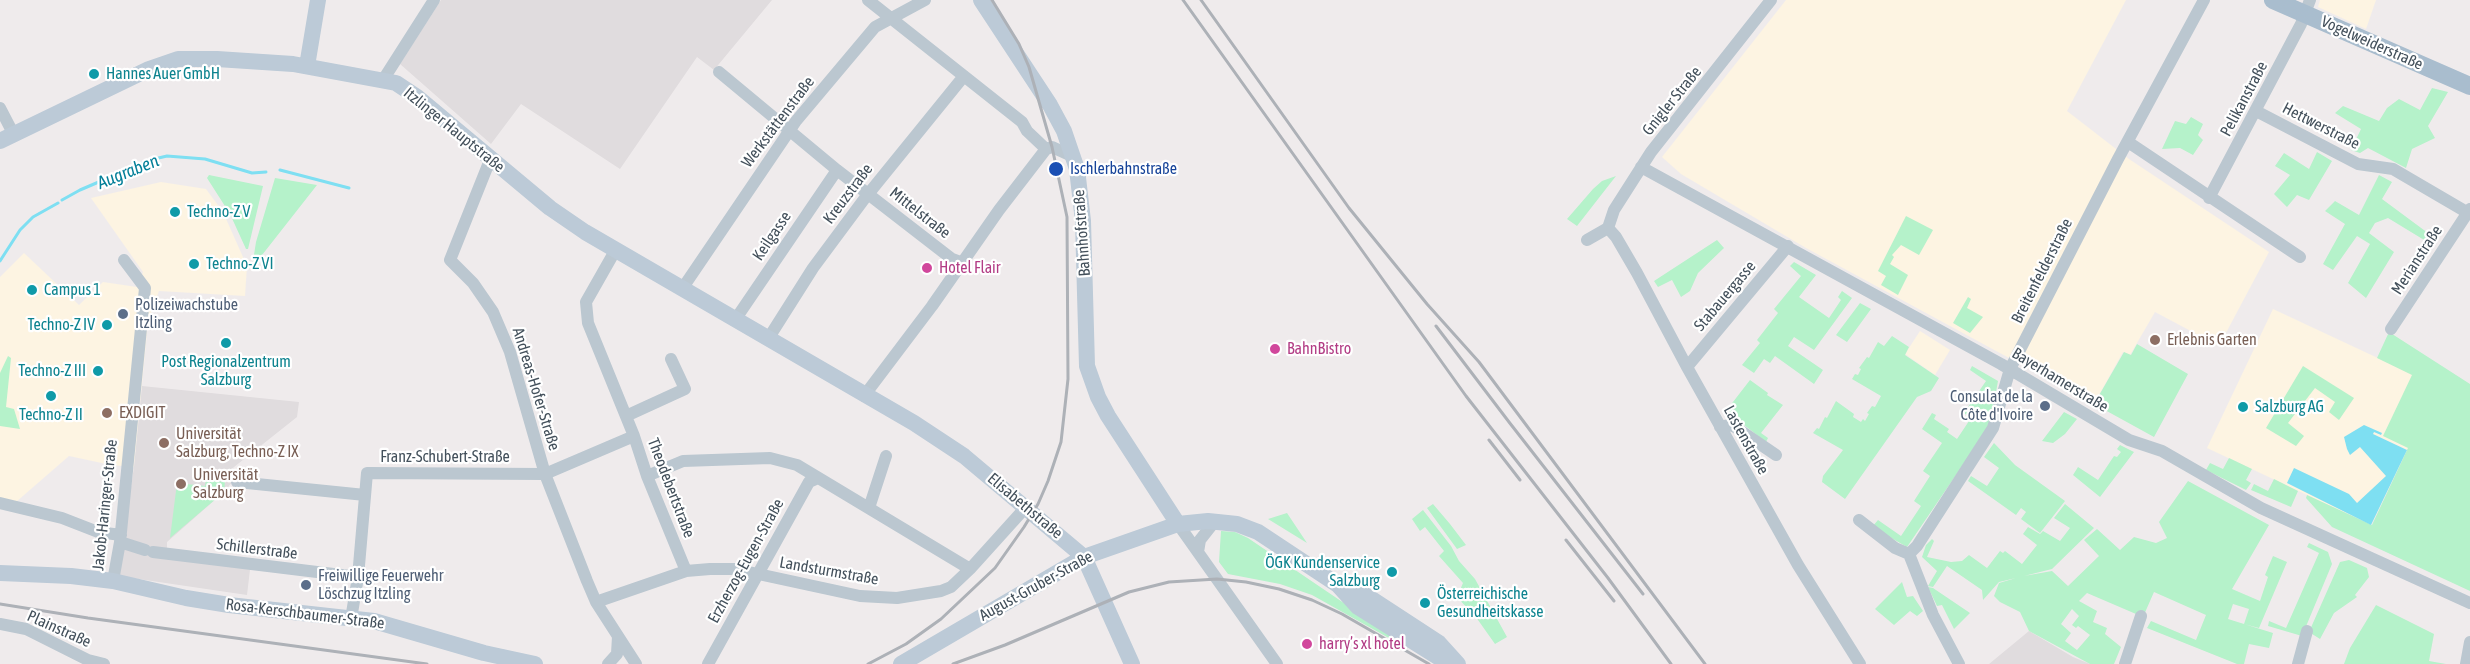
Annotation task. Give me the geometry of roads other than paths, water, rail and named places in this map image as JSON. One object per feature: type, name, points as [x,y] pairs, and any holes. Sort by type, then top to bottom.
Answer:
[{"type":"main road","name":"Vogelweiderstraße","points":[[2273,0],[2308,7],[2470,86]]},
{"type":"street","points":[[307,66],[318,0]]},
{"type":"street","points":[[383,80],[434,0]]},
{"type":"street","points":[[868,0],[1022,122],[1027,131],[1049,148],[1072,156]]},
{"type":"street","name":"Werkstättenstraße","points":[[682,289],[789,130],[875,27],[925,0]]},
{"type":"street","name":"Bahnhofstraße","points":[[981,0],[1050,105],[1064,131],[1077,169],[1081,193],[1085,245],[1085,356],[1092,382],[1108,416],[1178,524]]},
{"type":"street","name":"Breitenfelderstraße","points":[[1909,554],[1917,546],[1993,428],[2010,369],[2204,0]]},
{"type":"street","name":"Gnigler Straße","points":[[1608,228],[1614,210],[1641,167],[1765,2]]},
{"type":"street","name":"Pelikanstraße","points":[[2209,198],[2308,7]]},
{"type":"street","name":"Itzlinger Hauptstraße","points":[[7,138],[140,73],[178,60],[217,59],[307,66],[396,83],[409,91],[550,208],[615,251],[864,396]]},
{"type":"street","name":"Mittelstraße","points":[[720,72],[837,170],[952,259],[963,263]]},
{"type":"street","name":"Kreuzstraße","points":[[768,339],[813,268],[868,194],[964,76]]},
{"type":"street","points":[[0,108],[7,138]]},
{"type":"street","name":"Hettwerstraße","points":[[2256,111],[2358,164],[2393,169],[2469,212]]},
{"type":"street","points":[[864,396],[963,263],[999,210],[1064,131]]},
{"type":"street","points":[[2128,142],[2300,257]]},
{"type":"street","name":"Andreas-Hofer-Straße","points":[[490,160],[450,260],[473,283],[493,312],[510,351],[545,474],[596,602],[636,664]]},
{"type":"street","name":"Bayerhamerstraße","points":[[1641,167],[2010,369],[2129,440],[2162,451],[2261,507],[2470,603]]},
{"type":"street","name":"Keilgasse","points":[[735,320],[837,170]]},
{"type":"street","name":"Merianstraße","points":[[2391,329],[2469,212]]},
{"type":"street","points":[[1587,240],[1608,228]]},
{"type":"street","name":"Lastenstraße","points":[[1608,228],[1616,237],[1637,273],[1798,565],[1860,664]]},
{"type":"street","name":"Stabauergasse","points":[[1687,367],[1788,246]]},
{"type":"street","name":"Theodebertstraße","points":[[615,251],[586,302],[588,323],[686,571]]},
{"type":"street","name":"Jakob-Haringer-Straße","points":[[113,581],[120,539],[145,288],[124,260]]},
{"type":"street","points":[[626,416],[685,389],[671,359]]},
{"type":"street","name":"Elisabethstraße","points":[[864,396],[914,423],[964,456],[1084,556],[1132,664]]},
{"type":"street","points":[[1720,427],[1730,425],[1735,427],[1776,456]]},
{"type":"street","points":[[545,474],[634,436]]},
{"type":"street","points":[[869,508],[886,456]]},
{"type":"street","points":[[647,476],[683,460],[770,458],[797,465],[970,569]]},
{"type":"street","name":"Franz-Schubert-Straße","points":[[351,619],[367,473],[545,474]]},
{"type":"street","name":"Erzherzog-Eugen-Straße","points":[[708,664],[809,482],[818,478]]},
{"type":"street","points":[[237,482],[365,495]]},
{"type":"street","name":"Schillerstraße","points":[[0,503],[62,518],[149,551],[357,577]]},
{"type":"street","name":"Landsturmstraße","points":[[596,602],[686,571],[735,569],[860,597],[897,598],[941,591],[951,587],[970,569],[1026,507]]},
{"type":"street","points":[[1859,520],[1895,548],[1909,554],[1932,615],[1959,664]]},
{"type":"street","points":[[1198,552],[1200,540],[1215,521]]},
{"type":"street","name":"August-Gruber-Straße","points":[[901,664],[1084,556],[1178,524],[1215,521],[1237,524],[1258,532],[1338,585]]},
{"type":"street","points":[[1178,524],[1278,664]]},
{"type":"street","name":"Rosa-Kerschbaumer-Straße","points":[[0,573],[63,575],[113,581],[186,598],[229,605],[351,619],[403,628],[484,653],[535,664]]},
{"type":"street","points":[[1338,585],[1358,607],[1449,664]]},
{"type":"street","points":[[1338,585],[1364,594],[1439,643],[1458,664]]},
{"type":"street","points":[[2125,664],[2141,616]]},
{"type":"street","name":"Plainstraße","points":[[0,624],[26,629],[88,660],[104,664]]},
{"type":"street","points":[[2298,664],[2307,631]]},
{"type":"street","points":[[608,664],[617,654],[618,636]]},
{"type":"street","points":[[2466,664],[2470,642]]},
{"type":"water","points":[[2364,425],[2382,433],[2381,435],[2374,432],[2373,434],[2407,450],[2371,525],[2287,483],[2294,468],[2349,494],[2357,503],[2386,476],[2360,447],[2350,455],[2347,449],[2344,437]]},
{"type":"waterway","name":"Augraben","points":[[62,200],[150,160],[167,156],[205,159],[252,173],[266,172]]},
{"type":"waterway","points":[[280,170],[349,188]]},
{"type":"waterway","name":"Augraben","points":[[0,261],[20,230],[33,217],[58,203]]},
{"type":"railway","points":[[868,664],[906,644],[941,619],[995,568],[1038,504],[1061,442],[1068,379],[1067,217],[1052,147],[1029,67],[1019,44],[992,0]]},
{"type":"railway","points":[[1183,0],[1466,396],[1608,578],[1671,664]]},
{"type":"railway","points":[[1201,0],[1349,208],[1427,304],[1479,362],[1705,664]]},
{"type":"railway","points":[[1436,326],[1643,594]]},
{"type":"railway","points":[[1489,440],[1520,480]]},
{"type":"railway","points":[[1566,540],[1614,601]]},
{"type":"railway","points":[[953,664],[1005,645],[1129,592],[1169,582],[1217,579],[1279,589],[1312,600],[1342,614],[1429,664]]},
{"type":"railway","points":[[0,604],[427,664]]},
{"type":"place","name":"Hannes Auer GmbH","points":[[94,74]]},
{"type":"place","name":"Ischlerbahnstraße","points":[[1056,169]]},
{"type":"place","name":"Techno-Z V","points":[[175,212]]},
{"type":"place","name":"Techno-Z VI","points":[[194,264]]},
{"type":"place","name":"Hotel Flair","points":[[927,268]]},
{"type":"place","name":"Campus 1","points":[[32,290]]},
{"type":"place","name":"Polizeiwachstube Itzling","points":[[123,314]]},
{"type":"place","name":"Techno-Z IV","points":[[107,325]]},
{"type":"place","name":"Erlebnis Garten","points":[[2155,340]]},
{"type":"place","name":"Post Regionalzentrum Salzburg","points":[[226,343]]},
{"type":"place","name":"BahnBistro","points":[[1275,349]]},
{"type":"place","name":"Techno-Z III","points":[[98,371]]},
{"type":"place","name":"Techno-Z II","points":[[51,396]]},
{"type":"place","name":"Consulat de la Côte d'Ivoire","points":[[2045,406]]},
{"type":"place","name":"Salzburg AG","points":[[2243,407]]},
{"type":"place","name":"EXDIGIT","points":[[107,413]]},
{"type":"place","name":"Universität Salzburg, Techno-Z IX","points":[[164,443]]},
{"type":"place","name":"Universität Salzburg","points":[[181,484]]},
{"type":"place","name":"ÖGK Kundenservice Salzburg","points":[[1392,572]]},
{"type":"place","name":"Freiwillige Feuerwehr Löschzug Itzling","points":[[306,585]]},
{"type":"place","name":"Österreichische Gesundheitskasse","points":[[1425,603]]},
{"type":"place","name":"harry’s xl hotel","points":[[1307,644]]}]
